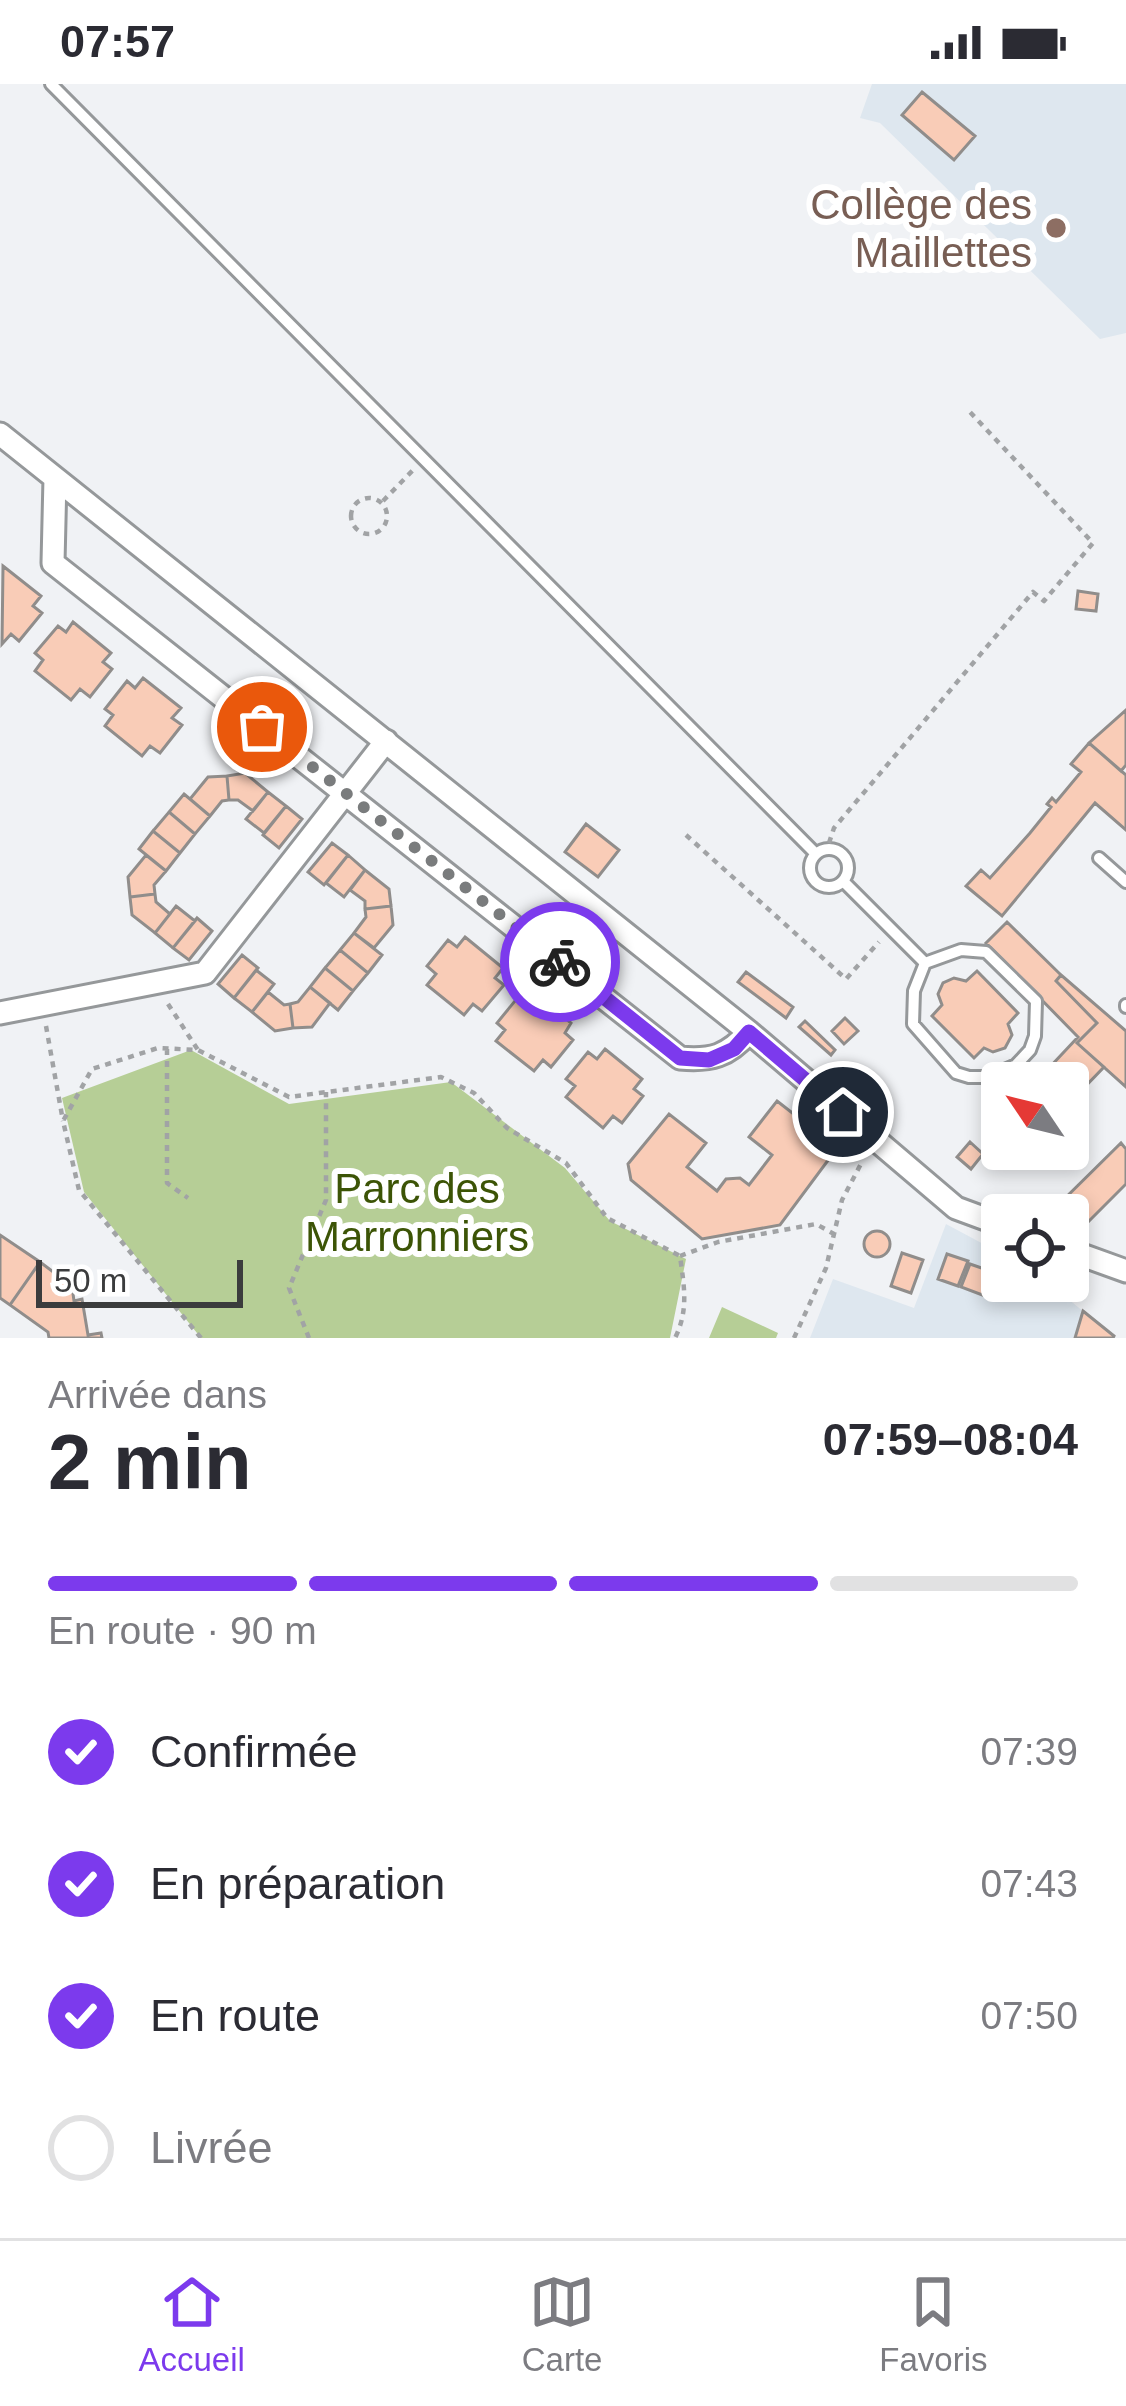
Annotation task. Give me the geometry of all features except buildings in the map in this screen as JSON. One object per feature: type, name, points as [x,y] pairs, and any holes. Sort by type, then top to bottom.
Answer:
[{"type":"street","points":[[0,434],[749,1032],[956,1208],[981,1217]]},
{"type":"street","points":[[56,478],[53,563],[680,1058],[709,1060],[734,1049],[749,1032]]},
{"type":"street","points":[[0,1012],[205,973],[386,741]]},
{"type":"street","points":[[1089,1258],[1126,1271]]},
{"type":"lane","points":[[51,84],[821,851],[845,856],[848,869],[843,880],[827,887],[816,882],[810,871],[821,851]]},
{"type":"lane","points":[[1100,857],[1126,882]]},
{"type":"lane","points":[[843,880],[925,963]]},
{"type":"lane","points":[[961,950],[986,952],[1036,1001],[1039,1020],[1030,1051],[1016,1065],[988,1077],[956,1073],[913,1024],[914,991],[925,963],[961,950]]},
{"type":"path","points":[[821,851],[834,828],[1033,592],[1043,601],[1093,543],[969,411]]},
{"type":"path","points":[[381,502],[425,458]]},
{"type":"path","points":[[364,498],[381,502],[387,519],[381,529],[370,534],[355,528],[350,516],[354,505],[364,498]]},
{"type":"path","points":[[686,835],[846,979],[891,929]]},
{"type":"path","points":[[155,982],[197,1050]]},
{"type":"path","points":[[43,1006],[79,1190],[201,1338]]},
{"type":"path","points":[[63,1121],[92,1069],[166,1048],[197,1050],[289,1097],[441,1077],[475,1093],[507,1128],[566,1163],[607,1218],[680,1256],[718,1242],[816,1224],[835,1234]]},
{"type":"path","points":[[166,1048],[167,1183],[188,1198]]},
{"type":"path","points":[[309,1338],[289,1288],[326,1200],[326,1092]]},
{"type":"path","points":[[794,1338],[826,1268],[842,1200],[875,1138]]},
{"type":"path","points":[[675,1338],[684,1319],[680,1256]]},
{"type":"shaded area","name":"Collège des Maillettes","points":[[872,84],[1126,84],[1126,333],[1100,339],[880,123],[860,118]]},
{"type":"shaded area","points":[[946,1224],[981,1243],[981,1302],[1072,1302],[1116,1338],[810,1338],[833,1279],[914,1308]]},
{"type":"green space","name":"Parc des Marronniers","points":[[191,1050],[289,1104],[451,1082],[565,1168],[610,1221],[686,1259],[670,1338],[201,1338],[84,1192],[62,1098]]},
{"type":"green space","points":[[722,1307],[778,1333],[776,1338],[709,1338]]},
{"type":"way so far","points":[[262,727],[560,962]]},
{"type":"place","name":"Collège des Maillettes","points":[[1056,228]]},
{"type":"route","points":[[560,962],[680,1058],[709,1060],[734,1049],[749,1032],[843,1112]]}]
